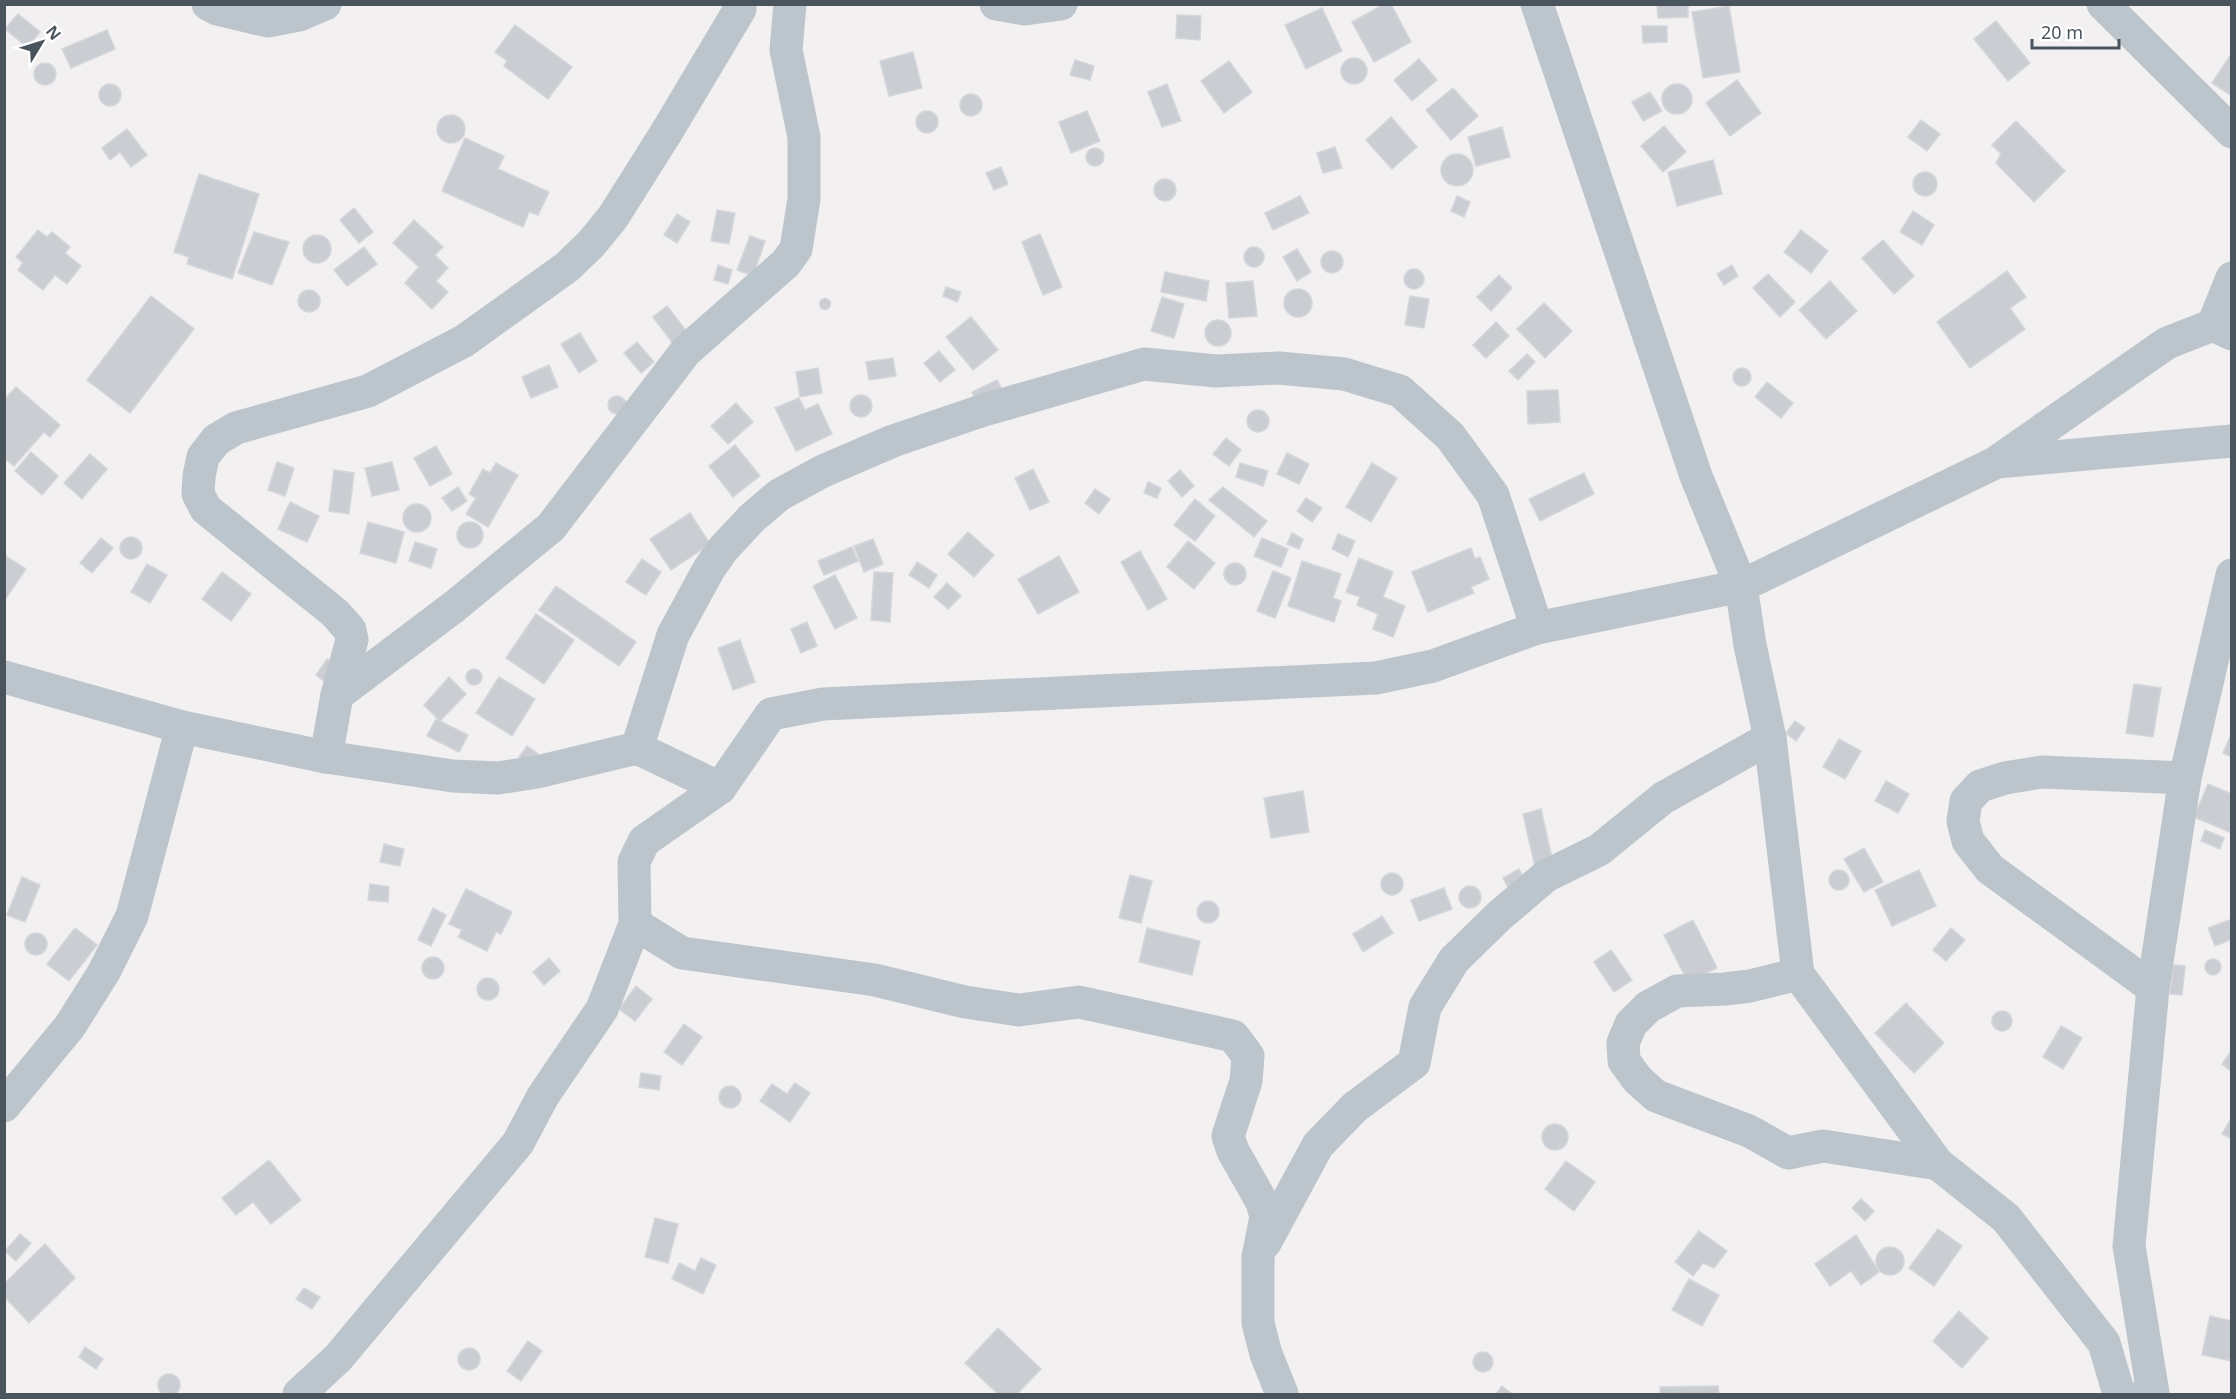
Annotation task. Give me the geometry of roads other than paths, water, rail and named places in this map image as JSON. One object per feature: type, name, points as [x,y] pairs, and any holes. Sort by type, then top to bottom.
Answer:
[{"type":"street","points":[[208,4],[217,9],[268,21],[299,15],[325,4]]},
{"type":"street","points":[[326,758],[337,696],[352,640],[350,630],[335,613],[206,509],[198,494],[203,457],[216,440],[236,428],[368,391],[464,341],[567,267],[591,244],[613,217],[666,133],[733,7],[775,4]]},
{"type":"street","points":[[337,696],[455,606],[551,527],[686,351],[786,263],[796,249],[804,199],[804,137],[786,50],[790,4]]},
{"type":"street","points":[[996,4],[1025,9],[1061,4]]},
{"type":"street","points":[[1537,4],[1696,476],[1741,586],[1750,645],[1770,738],[1798,974],[1938,1164],[2006,1218],[2104,1343],[2119,1395]]},
{"type":"street","points":[[2103,4],[2232,132]]},
{"type":"street","points":[[299,1395],[338,1358],[518,1143],[543,1096],[602,1009],[635,924],[634,862],[644,841],[720,788],[771,714],[823,704],[1376,678],[1433,666],[1537,628],[1741,586],[1995,462],[2167,343],[2222,330],[2232,278]]},
{"type":"street","points":[[637,748],[673,635],[709,569],[738,533],[779,495],[823,471],[893,441],[984,410],[1144,364],[1216,371],[1279,368],[1344,374],[1401,391],[1450,435],[1493,495],[1537,628]]},
{"type":"street","points":[[1995,462],[2232,441]]},
{"type":"street","points":[[2152,1394],[2129,1246],[2153,988],[2185,778],[2232,575]]},
{"type":"street","points":[[4,677],[182,727],[326,758],[453,776],[498,778],[537,772],[637,748],[720,788]]},
{"type":"street","points":[[4,1106],[69,1026],[104,972],[132,916],[182,727]]},
{"type":"street","points":[[1258,1257],[1318,1145],[1355,1107],[1414,1063],[1425,1007],[1454,960],[1499,916],[1546,876],[1599,850],[1663,798],[1770,738]]},
{"type":"street","points":[[2153,988],[1990,869],[1968,841],[1963,821],[1966,801],[1980,786],[2005,778],[2042,772],[2185,778]]},
{"type":"street","points":[[635,924],[682,953],[875,980],[965,1002],[1019,1010],[1078,1002],[1233,1036],[1248,1056],[1246,1081],[1228,1136],[1233,1151],[1262,1202],[1266,1217],[1258,1257],[1260,1330],[1266,1354],[1282,1395]]},
{"type":"street","points":[[1798,974],[1750,986],[1677,991],[1648,1007],[1631,1024],[1623,1043],[1624,1061],[1638,1080],[1656,1096],[1749,1131],[1788,1153],[1823,1146],[1938,1164]]}]
